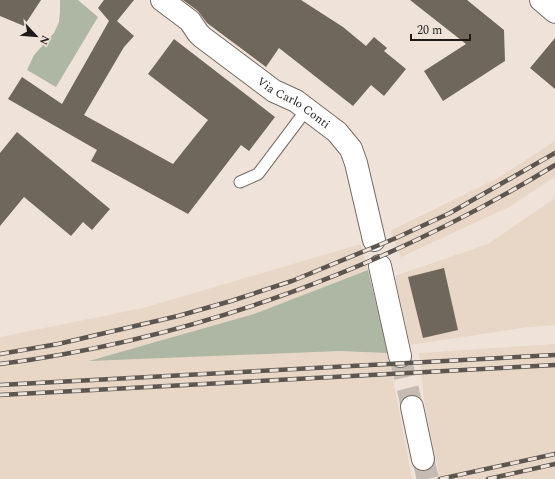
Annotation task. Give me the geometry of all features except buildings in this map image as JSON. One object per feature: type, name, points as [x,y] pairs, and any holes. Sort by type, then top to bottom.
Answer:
[{"type":"street","name":"Via Carlo Conti","points":[[162,0],[190,21],[202,37],[277,93],[293,100],[307,109],[337,132],[353,153],[374,240]]},
{"type":"street","points":[[540,0],[555,12]]},
{"type":"street","points":[[380,266],[400,356]]},
{"type":"street","points":[[412,407],[423,459]]},
{"type":"lane","points":[[240,182],[258,174],[307,109]]},
{"type":"shaded area","points":[[555,141],[555,177],[509,207],[401,257],[390,231],[498,178]]},
{"type":"shaded area","points":[[555,198],[555,325],[529,327],[410,345],[395,276],[488,244]]},
{"type":"shaded area","points":[[361,244],[368,270],[254,314],[339,351],[388,353],[412,479],[0,479],[0,337],[143,308]]},
{"type":"shaded area","points":[[555,344],[555,479],[440,479],[425,407],[419,353]]},
{"type":"green space","points":[[60,0],[78,0],[98,17],[56,87],[27,70],[34,55],[54,33],[59,22]]},
{"type":"green space","points":[[368,270],[388,353],[339,351],[89,361],[254,314]]},
{"type":"tunnel","points":[[400,356],[412,407]]},
{"type":"tunnel","points":[[423,459],[428,479]]},
{"type":"railway","points":[[0,354],[58,344],[178,316],[231,301],[292,281],[396,238],[450,213],[555,153]]},
{"type":"railway","points":[[0,364],[73,352],[145,337],[217,317],[288,293],[358,266],[426,236],[491,202],[555,165]]},
{"type":"railway","points":[[0,385],[555,355]]},
{"type":"railway","points":[[0,395],[555,365]]},
{"type":"railway","points":[[440,479],[555,454]]},
{"type":"railway","points":[[488,479],[555,464]]}]
